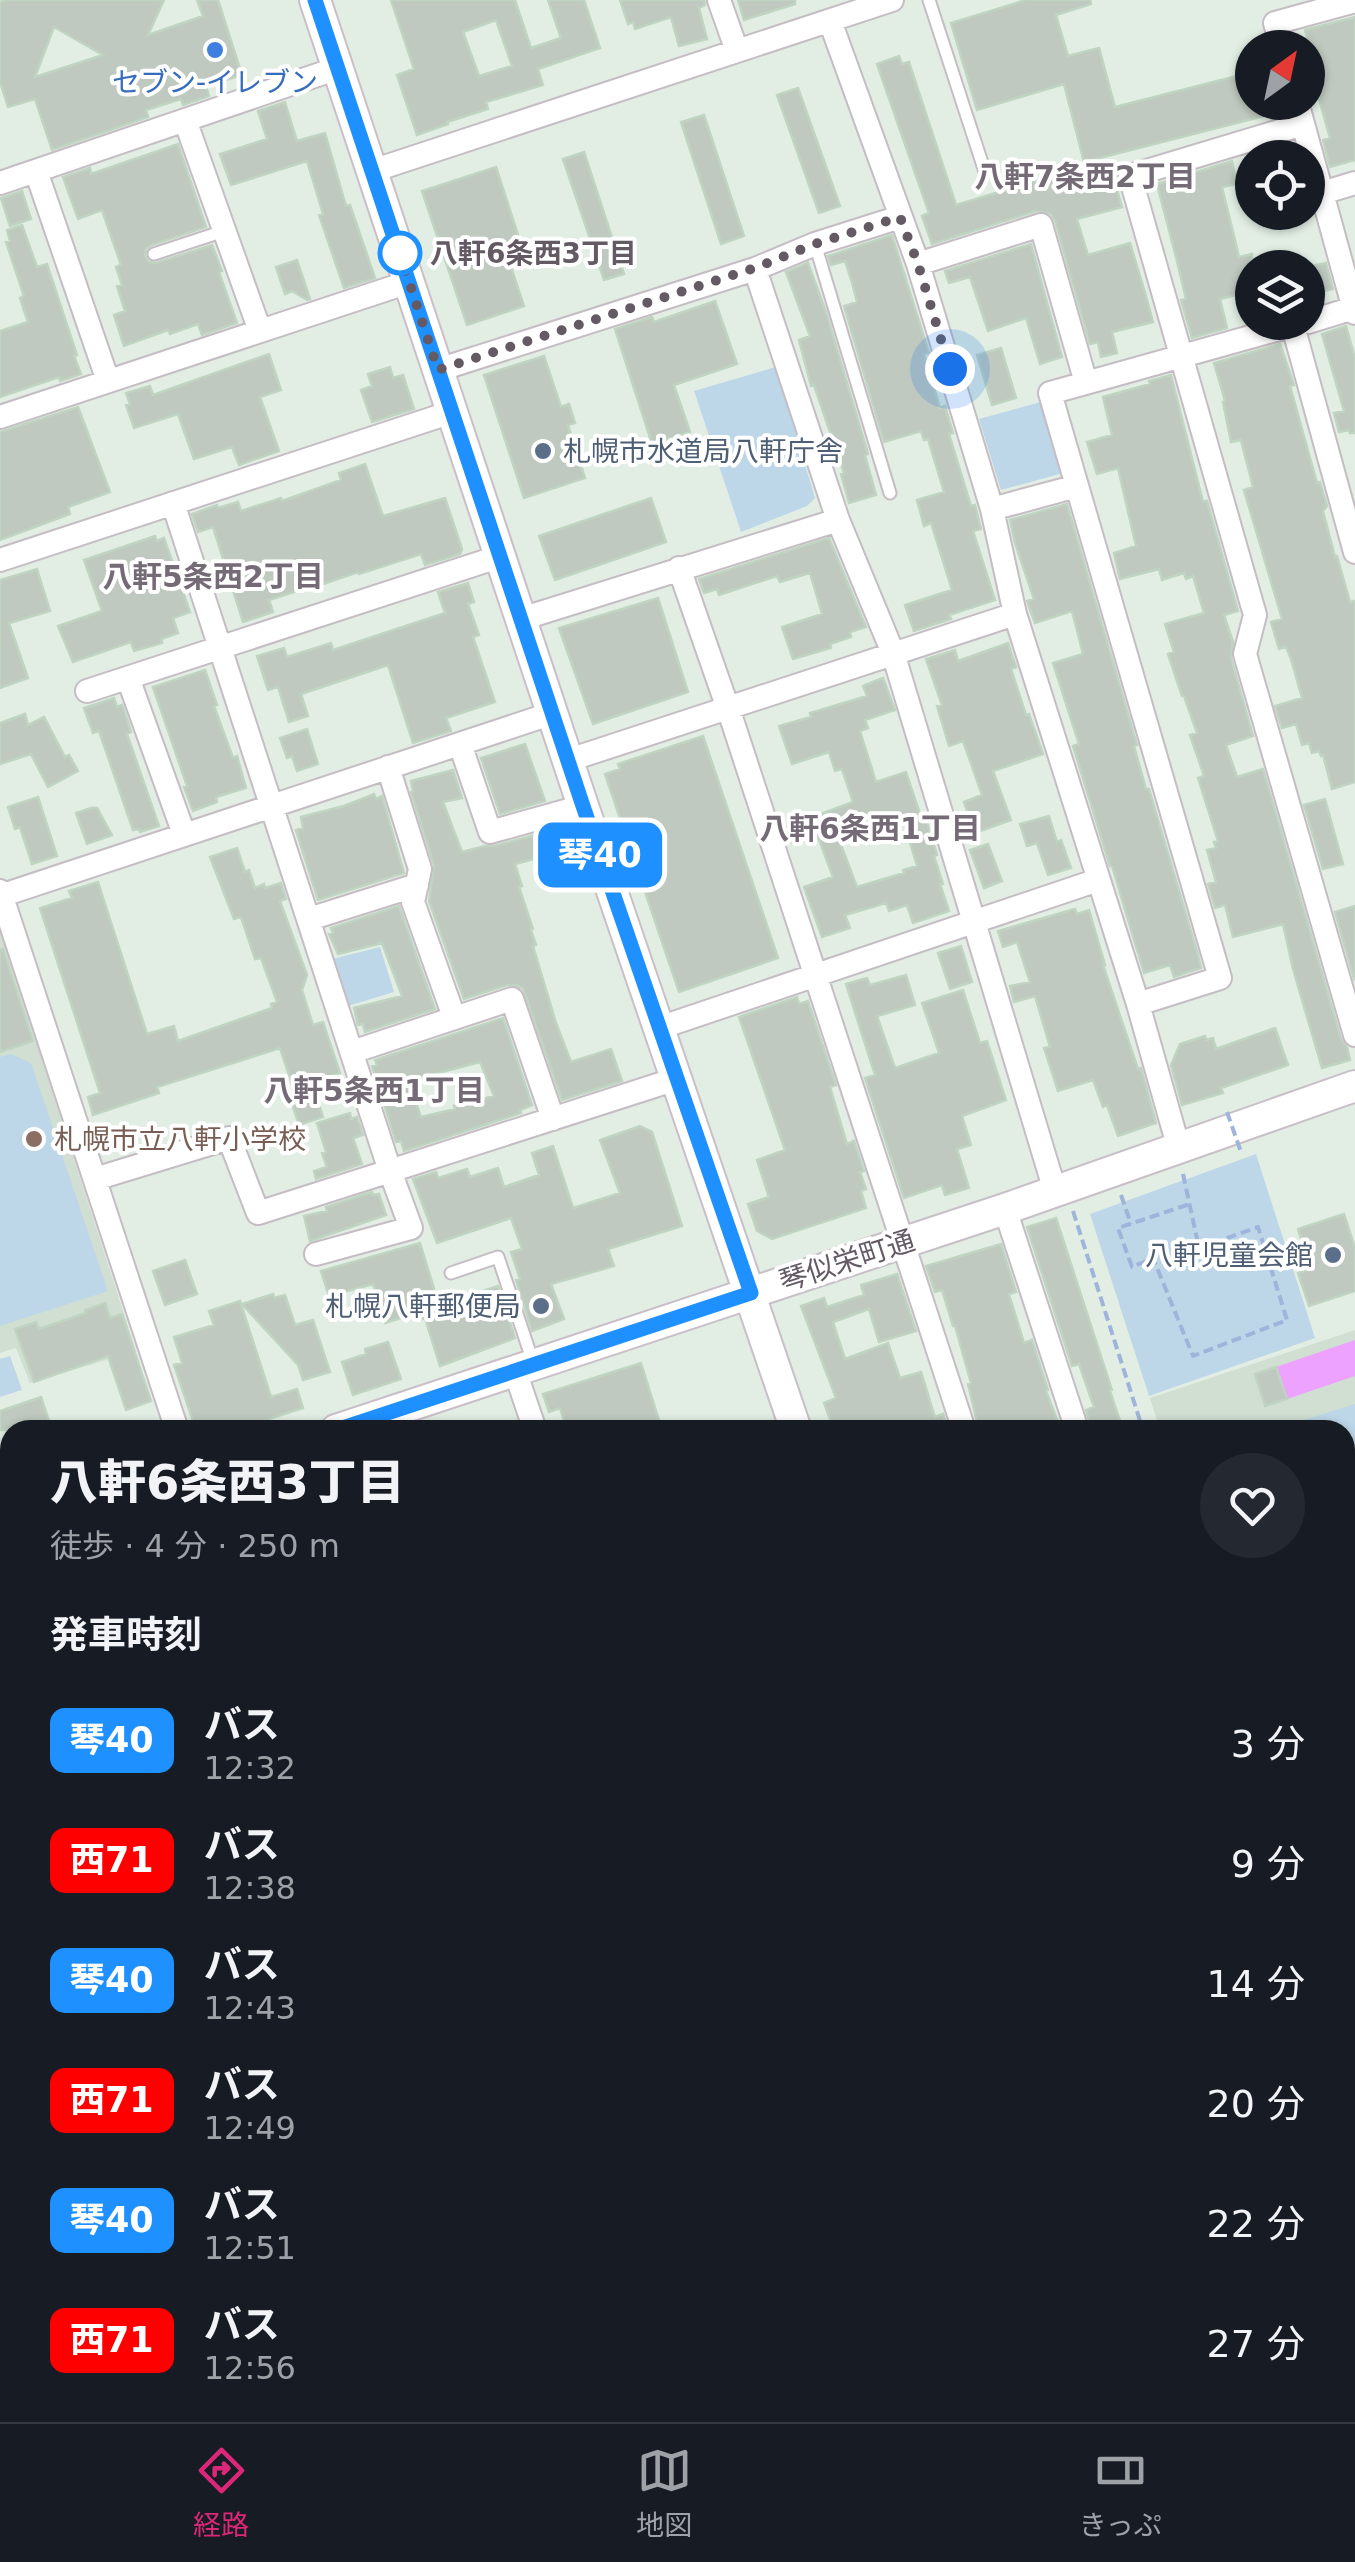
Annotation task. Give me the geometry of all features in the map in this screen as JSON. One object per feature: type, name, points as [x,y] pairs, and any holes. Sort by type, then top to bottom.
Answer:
[{"type":"main road","points":[[315,0],[793,1420]]},
{"type":"main road","name":"琴似栄町通","points":[[387,1420],[525,1368],[1005,1209],[1064,1201],[1181,1162],[1355,1086]]},
{"type":"street","points":[[720,0],[737,51]]},
{"type":"street","points":[[372,171],[892,0]]},
{"type":"street","points":[[1277,30],[1275,23],[1355,1]]},
{"type":"street","points":[[830,20],[918,264],[992,509],[1015,614],[1138,1004],[1181,1162]]},
{"type":"street","points":[[0,183],[338,68]]},
{"type":"street","points":[[185,120],[260,331]]},
{"type":"street","points":[[1281,120],[1130,176],[1255,615],[1245,654],[1355,1035]]},
{"type":"street","points":[[36,171],[108,381]]},
{"type":"street","points":[[1325,191],[1355,183]]},
{"type":"street","points":[[1325,203],[1354,311],[1325,318]]},
{"type":"street","points":[[438,370],[900,217]]},
{"type":"street","points":[[918,264],[1041,224],[1086,383]]},
{"type":"street","points":[[755,268],[838,520],[893,653],[1064,1201]]},
{"type":"street","points":[[0,417],[409,282]]},
{"type":"street","points":[[1138,1004],[1220,978],[1050,393],[1242,340]]},
{"type":"street","points":[[1306,340],[1355,552]]},
{"type":"street","points":[[0,560],[452,412]]},
{"type":"street","points":[[992,509],[1077,486]]},
{"type":"street","points":[[173,503],[411,1228],[316,1254]]},
{"type":"street","points":[[521,619],[838,520]]},
{"type":"street","points":[[88,691],[500,556]]},
{"type":"street","points":[[680,568],[961,1420]]},
{"type":"street","points":[[568,760],[1015,614]]},
{"type":"street","points":[[128,678],[184,834]]},
{"type":"street","points":[[174,1420],[0,894],[553,713]]},
{"type":"street","points":[[460,744],[490,832],[583,806]]},
{"type":"street","points":[[388,767],[420,868],[414,902],[454,1017]]},
{"type":"street","points":[[660,1028],[1098,880]]},
{"type":"street","points":[[309,919],[417,885]]},
{"type":"street","points":[[352,1052],[512,999],[553,1119]]},
{"type":"street","points":[[95,1179],[229,1138],[258,1213],[676,1079]]},
{"type":"street","points":[[1005,1209],[1074,1420]]},
{"type":"street","points":[[525,1368],[533,1420]]},
{"type":"lane","points":[[929,0],[984,172]]},
{"type":"lane","points":[[154,254],[224,231]]},
{"type":"lane","points":[[815,244],[890,493]]},
{"type":"lane","points":[[451,1272],[498,1257],[525,1368]]},
{"type":"path","points":[[1227,1112],[1241,1152]]},
{"type":"path","points":[[1181,1162],[1190,1204],[1199,1248],[1258,1227],[1287,1320],[1193,1356],[1153,1258],[1132,1267],[1118,1228],[1190,1204]]},
{"type":"path","points":[[1121,1195],[1130,1224]]},
{"type":"path","points":[[1064,1201],[1140,1420]]},
{"type":"shaded area","points":[[776,367],[815,498],[807,506],[741,532],[694,391]]},
{"type":"shaded area","points":[[1041,402],[1063,473],[1001,490],[979,419]]},
{"type":"shaded area","name":"札幌市立八軒小学校","points":[[0,930],[136,1351],[30,1383],[16,1348],[0,1353]]},
{"type":"shaded area","points":[[380,947],[394,992],[348,1006],[332,959]]},
{"type":"shaded area","points":[[11,1054],[31,1063],[108,1291],[0,1326],[0,1057]]},
{"type":"shaded area","points":[[1256,1154],[1315,1338],[1149,1396],[1090,1214]]},
{"type":"shaded area","points":[[1355,1330],[1355,1420],[1157,1420],[1150,1398]]},
{"type":"shaded area","points":[[1355,1340],[1355,1376],[1287,1399],[1276,1367]]},
{"type":"shaded area","points":[[10,1356],[22,1390],[0,1397],[0,1359]]},
{"type":"shaded area","points":[[1355,1404],[1355,1420],[1304,1420]]},
{"type":"building","points":[[164,0],[148,35],[203,16],[197,0],[218,0],[242,75],[206,86],[209,96],[183,105],[181,99],[146,110],[148,117],[52,150],[35,99],[8,107],[0,82],[0,2]],"holes":[[[54,27],[103,55],[35,77]]]},
{"type":"building","points":[[391,0],[515,0],[531,48],[561,38],[548,0],[584,0],[600,48],[538,69],[543,85],[486,102],[488,109],[417,135],[397,75],[414,69]],"holes":[[[496,20],[512,66],[479,76],[463,32]]]},
{"type":"building","points":[[620,0],[704,0],[705,5],[699,8],[707,39],[679,46],[671,17],[635,29],[633,22],[628,24]]},
{"type":"building","points":[[738,0],[795,0],[795,4],[744,20]]},
{"type":"building","points":[[1026,0],[1090,0],[1091,4],[1056,15],[1068,56],[1099,48],[1115,107],[1235,76],[1235,120],[1249,120],[1084,162],[1064,84],[977,110],[951,23]]},
{"type":"building","points":[[1355,17],[1355,160],[1330,167],[1323,140],[1330,138],[1325,120],[1325,30],[1305,30]]},
{"type":"building","points":[[899,56],[902,64],[909,62],[956,205],[1075,170],[1080,190],[1115,183],[1122,207],[1077,219],[1088,255],[1130,243],[1146,296],[1153,322],[1112,332],[1117,353],[1101,357],[1098,342],[1090,344],[1051,214],[1036,211],[932,244],[922,216],[929,213],[877,64]]},
{"type":"building","points":[[798,88],[840,206],[819,213],[777,95]]},
{"type":"building","points":[[285,102],[297,141],[325,133],[346,206],[350,205],[375,278],[344,288],[319,215],[323,214],[307,161],[231,185],[220,154],[267,139],[258,111]]},
{"type":"building","points":[[704,115],[744,236],[721,244],[681,122]]},
{"type":"building","points":[[178,144],[206,227],[151,245],[145,256],[156,263],[212,245],[237,323],[202,335],[198,324],[170,334],[168,330],[124,346],[114,315],[125,311],[117,286],[122,285],[116,267],[121,265],[102,210],[78,219],[63,177],[90,168],[91,174]]},
{"type":"building","points":[[584,152],[624,274],[604,280],[563,159]]},
{"type":"building","points":[[1232,161],[1235,184],[1222,187],[1237,250],[1235,295],[1220,299],[1227,328],[1192,338],[1157,184]]},
{"type":"building","points":[[496,167],[521,244],[505,249],[524,306],[467,325],[422,191]]},
{"type":"building","points":[[22,191],[31,219],[10,226],[1,198]]},
{"type":"building","points":[[22,225],[37,267],[47,264],[81,374],[60,381],[59,377],[0,397],[0,331],[28,322],[20,298],[24,296],[6,242],[10,241],[7,230]]},
{"type":"building","points":[[892,235],[929,353],[924,354],[940,408],[945,406],[953,433],[949,434],[971,506],[975,505],[981,529],[973,531],[995,600],[914,631],[905,605],[952,590],[931,523],[924,526],[917,500],[944,492],[928,439],[924,440],[921,431],[884,442],[844,306],[857,302],[851,279],[845,261],[831,265],[828,256]]},
{"type":"building","points":[[1031,244],[1062,357],[1040,364],[1026,318],[988,331],[970,277],[949,283],[945,271]]},
{"type":"building","points":[[297,260],[310,299],[307,300],[292,291],[285,294],[276,267]]},
{"type":"building","points":[[808,263],[866,447],[876,495],[849,503],[841,474],[844,473],[814,385],[811,386],[799,340],[810,336],[786,272]]},
{"type":"building","points":[[1325,263],[1333,289],[1325,291]]},
{"type":"building","points":[[715,301],[737,364],[674,385],[690,432],[652,444],[615,329],[652,317],[654,322]]},
{"type":"building","points":[[1346,326],[1355,358],[1355,433],[1339,432],[1334,413],[1344,411],[1325,333]]},
{"type":"building","points":[[1280,344],[1317,483],[1320,482],[1327,506],[1323,511],[1335,557],[1350,602],[1355,601],[1355,782],[1332,789],[1323,755],[1319,751],[1312,753],[1309,743],[1302,745],[1296,724],[1282,728],[1275,706],[1302,698],[1291,659],[1286,647],[1279,649],[1271,622],[1282,619],[1244,490],[1253,487],[1241,440],[1231,442],[1214,363]]},
{"type":"building","points":[[1001,348],[1016,398],[992,405],[977,355]]},
{"type":"building","points":[[269,354],[281,390],[260,397],[279,451],[239,465],[232,447],[194,459],[178,414],[134,428],[126,393],[150,386],[153,395]]},
{"type":"building","name":"札幌市水道局八軒庁舎","points":[[544,356],[561,407],[569,404],[575,423],[568,425],[585,478],[524,498],[484,375]]},
{"type":"building","points":[[390,367],[393,378],[403,375],[414,409],[372,422],[361,390],[372,386],[368,374]]},
{"type":"building","points":[[1171,375],[1203,502],[1207,501],[1238,611],[1224,615],[1233,642],[1231,658],[1253,736],[1226,745],[1237,777],[1263,769],[1350,1060],[1322,1068],[1283,924],[1233,937],[1225,905],[1215,908],[1208,884],[1216,882],[1207,850],[1216,848],[1214,842],[1218,841],[1198,778],[1204,776],[1190,735],[1197,733],[1168,654],[1174,652],[1165,624],[1204,613],[1193,576],[1186,579],[1184,573],[1162,580],[1159,569],[1120,579],[1114,553],[1136,546],[1118,468],[1097,474],[1087,442],[1112,435],[1103,397]]},
{"type":"building","points":[[78,407],[110,492],[68,507],[70,514],[0,540],[0,432]]},
{"type":"building","points":[[365,464],[383,516],[445,498],[462,549],[460,554],[425,565],[421,554],[300,590],[269,600],[273,612],[243,622],[213,527],[198,532],[192,514],[217,505],[218,508],[238,502],[241,511],[281,498],[282,501],[341,480],[339,473]]},
{"type":"building","points":[[651,498],[666,542],[555,580],[539,536]]},
{"type":"building","points":[[1067,504],[1137,745],[1134,746],[1146,789],[1201,968],[1174,977],[1170,965],[1144,973],[1073,746],[1079,744],[1053,663],[1083,654],[1072,611],[1035,623],[1027,601],[1034,599],[1010,520]]},
{"type":"building","points":[[155,536],[157,541],[164,538],[190,612],[173,618],[178,633],[161,639],[162,643],[134,651],[131,642],[73,662],[58,626],[102,611],[84,560]]},
{"type":"building","points":[[829,538],[866,627],[830,644],[831,648],[793,659],[782,627],[822,614],[810,573],[780,582],[777,576],[719,595],[717,589],[704,593],[699,579]]},
{"type":"building","points":[[37,569],[50,611],[9,623],[28,678],[0,688],[0,580]]},
{"type":"building","points":[[468,583],[474,602],[468,604],[479,635],[473,637],[495,702],[446,718],[451,731],[413,743],[388,665],[301,694],[308,716],[289,722],[278,687],[268,690],[257,656],[284,648],[287,657],[331,643],[333,650],[445,613],[438,592]]},
{"type":"building","points":[[658,598],[688,692],[593,724],[559,628]]},
{"type":"building","points":[[1008,643],[1016,667],[1011,669],[1043,754],[993,771],[1011,820],[975,833],[964,802],[982,795],[963,741],[949,746],[937,706],[942,705],[926,659],[955,650],[958,661]]},
{"type":"building","points":[[205,670],[217,705],[214,706],[233,758],[237,756],[246,788],[216,797],[217,802],[193,811],[153,687]]},
{"type":"building","points":[[883,678],[895,710],[865,720],[868,728],[860,731],[876,782],[906,772],[922,820],[926,819],[949,911],[913,923],[907,905],[889,911],[886,903],[845,915],[850,928],[822,937],[804,887],[833,877],[817,834],[792,843],[786,827],[853,802],[842,769],[835,771],[829,752],[792,764],[779,726],[867,696],[863,686]],"holes":[[[902,816],[917,866],[857,887],[838,837]]]},
{"type":"building","points":[[114,698],[117,707],[122,705],[127,719],[131,732],[127,734],[159,826],[140,832],[133,830],[99,731],[93,733],[84,708]]},
{"type":"building","points":[[25,714],[28,725],[44,717],[65,757],[69,755],[78,771],[48,787],[31,754],[0,764],[0,723]]},
{"type":"building","points":[[307,729],[318,764],[297,771],[280,738]]},
{"type":"building","points":[[703,736],[778,958],[679,992],[605,774],[620,769],[618,764]]},
{"type":"building","points":[[525,744],[545,801],[500,814],[481,758]]},
{"type":"building","points":[[453,770],[462,798],[443,802],[462,852],[554,830],[560,852],[515,864],[533,929],[533,946],[571,1062],[611,1049],[622,1081],[562,1100],[523,988],[507,985],[464,999],[429,901],[434,865],[411,792],[411,781]]},
{"type":"building","points":[[374,794],[376,799],[382,796],[404,873],[318,900],[296,830],[303,828],[301,817]]},
{"type":"building","points":[[38,797],[57,856],[32,864],[20,827],[15,829],[8,807]]},
{"type":"building","points":[[1325,799],[1343,864],[1323,869],[1304,805]]},
{"type":"building","points":[[97,808],[112,835],[87,844],[76,813]]},
{"type":"building","points":[[1049,816],[1071,868],[1048,875],[1037,843],[1027,846],[1020,824]]},
{"type":"building","points":[[988,844],[1002,881],[984,888],[970,850]]},
{"type":"building","points":[[237,848],[255,888],[281,883],[286,899],[280,901],[307,975],[302,990],[313,1025],[323,1022],[340,1073],[312,1082],[323,1117],[299,1125],[290,1098],[296,1096],[280,1048],[157,1087],[159,1093],[93,1115],[88,1097],[100,1093],[40,908],[72,898],[69,891],[98,882],[147,1034],[174,1026],[178,1041],[272,1008],[271,1004],[277,1002],[261,958],[255,959],[241,917],[234,919],[210,857]]},
{"type":"building","points":[[399,906],[435,1009],[365,1032],[363,1024],[358,1025],[354,1008],[402,996],[382,943],[338,954],[329,934],[333,933],[331,928]]},
{"type":"building","points":[[1355,906],[1355,978],[1354,979],[1335,912]]},
{"type":"building","points":[[1075,909],[1077,914],[1089,910],[1103,965],[1138,1069],[1141,1068],[1156,1123],[1118,1136],[1093,1080],[1058,1091],[1044,1048],[1050,1047],[1035,996],[1014,1002],[1010,986],[1030,982],[1017,942],[1003,947],[998,931]]},
{"type":"building","points":[[961,946],[972,982],[950,989],[938,953]]},
{"type":"building","points":[[3,949],[33,1041],[0,1052],[0,950]]},
{"type":"building","points":[[906,975],[915,1005],[877,1016],[895,1068],[939,1053],[922,1003],[963,990],[980,1043],[987,1041],[1006,1100],[962,1116],[971,1145],[957,1149],[969,1188],[945,1195],[942,1185],[904,1198],[865,1078],[875,1075],[846,984],[867,978],[870,985]]},
{"type":"building","points":[[797,997],[799,1004],[808,1001],[836,1085],[830,1087],[847,1144],[854,1141],[864,1171],[860,1172],[866,1189],[861,1191],[866,1208],[772,1239],[757,1231],[748,1204],[769,1197],[757,1160],[785,1150],[739,1017]]},
{"type":"building","points":[[503,1018],[532,1105],[520,1110],[521,1113],[404,1151],[401,1141],[396,1142],[372,1066],[377,1065],[375,1060]],"holes":[[[480,1062],[494,1096],[421,1117],[408,1081]]]},
{"type":"building","points":[[1275,1028],[1288,1065],[1221,1088],[1223,1093],[1182,1105],[1171,1065],[1180,1044],[1205,1036],[1206,1040],[1213,1038],[1216,1049]]},
{"type":"building","points":[[350,1113],[351,1119],[357,1117],[363,1135],[353,1138],[362,1164],[316,1179],[314,1171],[327,1167],[317,1123]]},
{"type":"building","points":[[640,1126],[652,1132],[682,1226],[608,1249],[614,1266],[551,1284],[564,1319],[532,1331],[516,1280],[520,1279],[511,1252],[522,1249],[511,1218],[437,1243],[413,1179],[436,1172],[438,1178],[467,1169],[470,1177],[498,1168],[504,1187],[539,1175],[532,1153],[553,1146],[573,1208],[620,1193],[600,1140]]},
{"type":"building","points":[[372,1192],[379,1194],[386,1215],[310,1241],[304,1216]]},
{"type":"building","points":[[1344,1214],[1355,1248],[1355,1291],[1309,1306],[1298,1273],[1311,1269],[1298,1229]]},
{"type":"building","points":[[1056,1218],[1120,1420],[1089,1420],[1086,1410],[1094,1407],[1079,1364],[1072,1366],[1027,1227]]},
{"type":"building","points":[[420,1243],[439,1305],[498,1286],[515,1338],[440,1366],[425,1318],[419,1320],[417,1313],[385,1323],[373,1284],[329,1296],[321,1271]]},
{"type":"building","points":[[1001,1244],[1016,1292],[1009,1294],[1024,1343],[1032,1340],[1057,1420],[977,1420],[955,1326],[942,1290],[935,1292],[926,1266]]},
{"type":"building","points":[[185,1260],[197,1294],[165,1305],[153,1271]]},
{"type":"building","points":[[897,1274],[916,1331],[879,1342],[869,1309],[833,1322],[845,1359],[888,1343],[900,1378],[921,1372],[935,1417],[943,1414],[945,1420],[830,1420],[824,1403],[836,1398],[801,1306],[824,1298],[827,1307],[864,1295],[861,1285]]},
{"type":"building","points":[[273,1294],[274,1298],[285,1295],[295,1325],[313,1320],[330,1372],[303,1380],[298,1365],[242,1304]]},
{"type":"building","points":[[240,1301],[271,1397],[297,1389],[303,1408],[265,1420],[193,1420],[174,1365],[182,1363],[174,1337],[214,1325],[209,1311]]},
{"type":"building","points":[[105,1303],[110,1318],[122,1314],[151,1401],[126,1410],[108,1356],[34,1382],[15,1329],[36,1322],[39,1329]]},
{"type":"building","points":[[388,1342],[401,1379],[353,1395],[342,1362]]},
{"type":"building","points":[[641,1363],[659,1420],[564,1420],[560,1408],[549,1412],[543,1394]]},
{"type":"building","points":[[1276,1367],[1287,1399],[1265,1406],[1255,1374]]},
{"type":"building","points":[[41,1397],[49,1420],[0,1420],[0,1411]]},
{"type":"bus line","name":"琴40","points":[[315,0],[583,806],[751,1293],[366,1420]]},
{"type":"place","name":"セブン-イレブン","points":[[215,50]]},
{"type":"place","name":"八軒6条西3丁目","points":[[400,253]]},
{"type":"place","name":"札幌市水道局八軒庁舎","points":[[543,451]]},
{"type":"place","name":"札幌市立八軒小学校","points":[[34,1139]]},
{"type":"place","name":"八軒児童会館","points":[[1333,1255]]},
{"type":"place","name":"札幌八軒郵便局","points":[[541,1306]]},
{"type":"district","name":"八軒7条西2丁目","points":[[1085,176]]},
{"type":"district","name":"八軒5条西2丁目","points":[[213,576]]},
{"type":"district","name":"八軒6条西1丁目","points":[[870,828]]},
{"type":"district","name":"八軒5条西1丁目","points":[[374,1090]]},
{"type":"route","points":[[400,253],[397,245],[438,370],[900,217],[950,369]]}]
